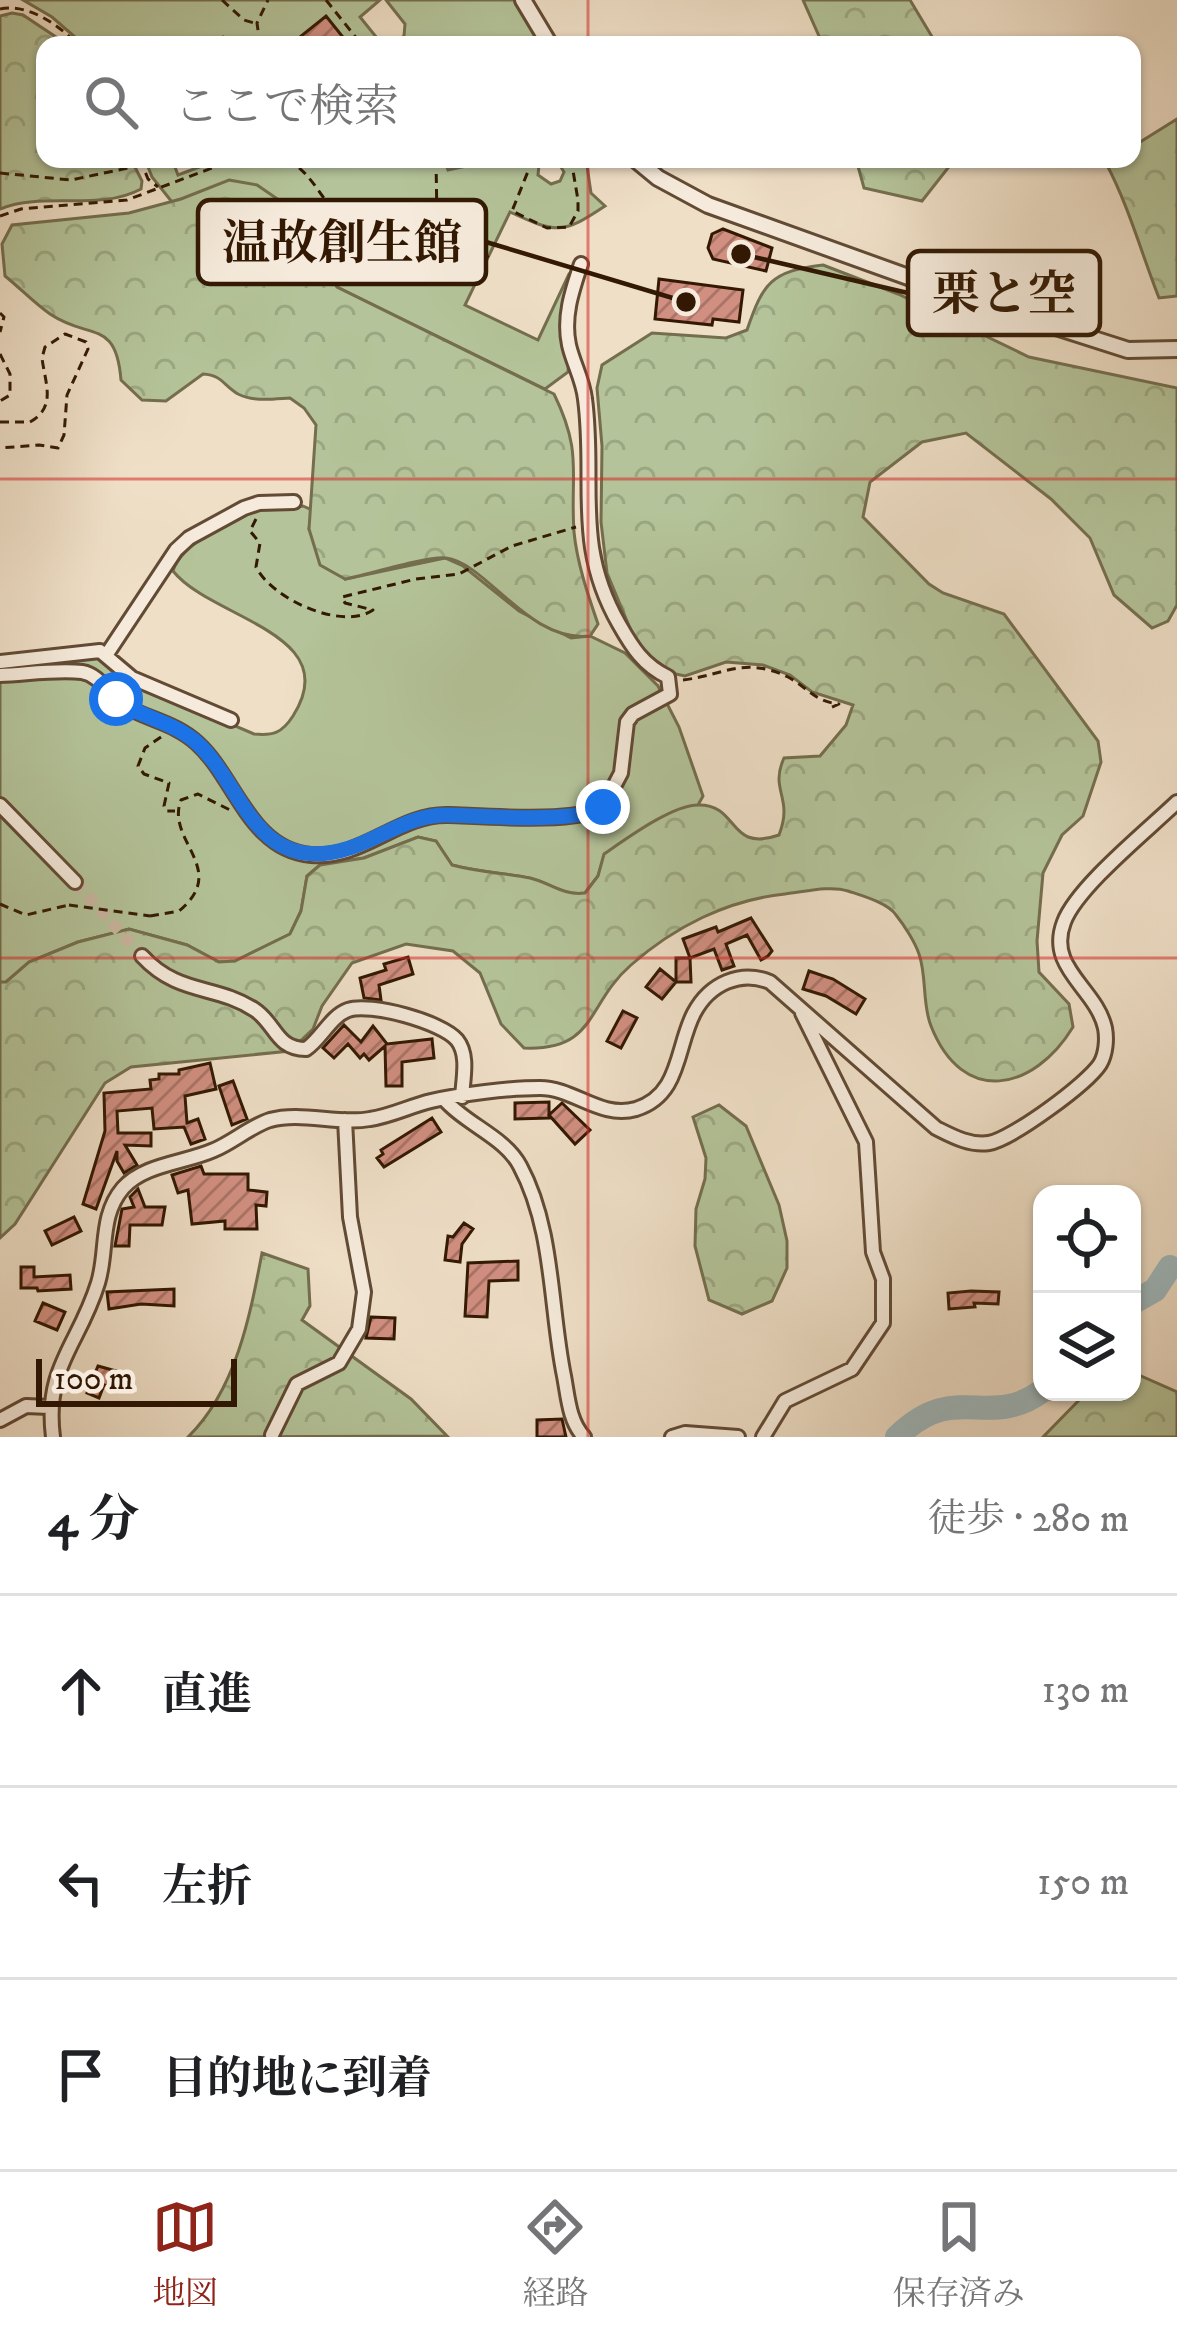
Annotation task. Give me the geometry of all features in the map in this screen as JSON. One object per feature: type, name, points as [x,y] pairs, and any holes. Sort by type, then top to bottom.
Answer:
[{"type":"street","points":[[523,0],[545,36]]},
{"type":"street","points":[[646,168],[708,205],[975,301],[1128,350],[1177,349]]},
{"type":"street","points":[[0,674],[87,673],[124,706],[192,739],[254,820],[285,848],[310,855],[346,851],[413,819],[441,814],[495,817],[595,812],[609,800],[621,772],[627,722],[670,694],[669,681],[634,650],[595,573],[589,540],[585,396],[567,323],[580,264]]},
{"type":"street","points":[[107,654],[176,550],[189,538],[244,508],[295,502]]},
{"type":"street","points":[[0,662],[89,650],[107,654],[132,678],[231,720]]},
{"type":"street","points":[[53,1437],[49,1407],[53,1381],[83,1324],[99,1280],[106,1220],[125,1185],[148,1170],[212,1151],[275,1118],[367,1120],[444,1099],[540,1088],[609,1111],[636,1108],[650,1103],[668,1086],[695,1011],[736,976],[754,976],[770,982],[936,1129],[970,1142],[989,1143],[1006,1136],[1088,1078],[1105,1054],[1105,1027],[1064,965],[1060,945],[1064,922],[1078,899],[1177,802]]},
{"type":"street","points":[[0,805],[75,882]]},
{"type":"street","points":[[142,956],[160,975],[261,1013],[289,1048],[306,1049],[351,1009],[384,1011],[440,1028],[455,1038],[462,1051],[462,1096]]},
{"type":"street","points":[[763,1437],[785,1400],[852,1369],[883,1323],[883,1279],[873,1252],[866,1142],[802,1012]]},
{"type":"street","points":[[444,1099],[520,1164],[547,1258],[554,1330],[571,1412],[584,1437]]},
{"type":"street","points":[[272,1435],[297,1384],[339,1363],[359,1329],[364,1292],[350,1217],[345,1120]]},
{"type":"street","points":[[0,1420],[26,1406],[49,1407]]},
{"type":"street","points":[[672,1437],[685,1432],[738,1437]]},
{"type":"path","points":[[222,0],[244,20],[257,23]]},
{"type":"path","points":[[259,36],[257,23],[268,0]]},
{"type":"path","points":[[326,0],[355,36]]},
{"type":"path","points":[[0,9],[15,3],[68,36]]},
{"type":"path","points":[[0,173],[71,180],[128,168]]},
{"type":"path","points":[[143,168],[160,188]]},
{"type":"path","points":[[0,216],[20,209],[128,200],[212,168]]},
{"type":"path","points":[[297,168],[354,235],[386,244],[437,227],[490,258]]},
{"type":"path","points":[[436,168],[437,227]]},
{"type":"path","points":[[529,168],[512,212],[558,230],[569,227],[578,212],[572,168]]},
{"type":"path","points":[[0,313],[4,316],[0,332]]},
{"type":"path","points":[[0,422],[30,422],[44,410],[49,384],[42,358],[53,339],[65,334],[86,342],[88,349],[67,395],[64,436],[58,448],[0,448]]},
{"type":"path","points":[[0,354],[11,383],[10,395],[0,401]]},
{"type":"path","points":[[275,502],[257,516],[250,531],[260,543],[255,559],[258,573],[283,597],[336,616],[373,612],[345,603],[342,597],[459,574],[512,546],[577,527]]},
{"type":"path","points":[[669,681],[725,667],[756,667],[791,678],[810,696],[839,704],[828,710]]},
{"type":"path","points":[[177,811],[164,806],[169,783],[140,772],[139,758],[159,738],[192,739]]},
{"type":"path","points":[[0,904],[26,915],[69,905],[150,916],[179,911],[198,889],[198,864],[177,811],[181,800],[197,794],[254,820]]},
{"type":"green space","points":[[23,0],[380,0],[360,17],[375,36],[74,36]]},
{"type":"green space","points":[[386,0],[514,0],[536,36],[404,36],[405,24]]},
{"type":"green space","points":[[803,0],[910,0],[932,36],[819,36]]},
{"type":"green space","points":[[23,15],[54,36],[36,36],[36,168],[136,168],[141,189],[107,199],[35,202],[0,209],[0,16]]},
{"type":"green space","points":[[1177,119],[1177,296],[1159,298],[1108,168],[1141,168],[1141,141]]},
{"type":"green space","points":[[148,168],[175,168],[178,175],[197,168],[539,168],[538,175],[551,184],[560,181],[562,168],[587,168],[591,193],[605,206],[559,228],[510,212],[465,305],[538,340],[569,274],[574,274],[568,372],[545,389],[337,287],[309,237],[181,199],[172,202]]},
{"type":"green space","points":[[858,168],[948,168],[922,201],[864,188]]},
{"type":"green space","points":[[229,180],[257,185],[279,200],[309,237],[337,287],[554,394],[572,448],[575,544],[598,624],[590,636],[547,627],[477,573],[446,558],[345,579],[320,565],[309,529],[316,425],[304,408],[290,398],[244,397],[218,378],[203,374],[166,401],[142,400],[121,380],[118,360],[107,339],[50,314],[5,276],[2,244],[12,225],[129,213]]},
{"type":"green space","points":[[823,265],[898,294],[1029,357],[1177,388],[1177,605],[1168,621],[1152,628],[1114,595],[1090,538],[1051,499],[966,433],[922,442],[870,482],[863,517],[929,584],[1004,614],[1098,741],[1101,762],[1083,816],[1062,835],[1043,873],[1039,972],[1069,1004],[1073,1027],[1057,1049],[1039,1065],[999,1081],[980,1079],[961,1069],[931,1026],[921,963],[906,929],[887,907],[841,889],[763,897],[683,927],[616,980],[578,1033],[548,1047],[524,1048],[501,1024],[480,973],[453,951],[406,944],[352,963],[322,1006],[313,1029],[290,1051],[131,1067],[105,1083],[15,1224],[0,1238],[0,982],[29,962],[78,942],[129,929],[187,945],[219,962],[235,961],[290,934],[301,911],[307,876],[320,865],[364,858],[418,837],[436,841],[452,865],[585,893],[598,876],[604,854],[687,806],[721,812],[750,838],[779,835],[784,812],[779,779],[784,758],[820,756],[846,725],[853,705],[812,692],[790,675],[763,665],[726,662],[685,676],[671,673],[654,664],[637,645],[607,573],[597,388],[602,365],[652,333],[726,338],[747,330],[758,301],[772,282],[791,271]]},
{"type":"green space","points":[[303,506],[312,510],[309,529],[345,579],[445,558],[463,566],[519,611],[571,638],[590,636],[625,653],[658,686],[679,727],[703,796],[698,805],[675,812],[605,854],[598,876],[585,893],[452,865],[436,841],[418,837],[364,858],[320,865],[307,876],[301,911],[290,934],[235,961],[219,962],[187,945],[129,929],[78,942],[29,962],[5,983],[0,982],[0,667],[98,655],[127,680],[254,734],[276,732],[293,716],[305,688],[302,665],[267,630],[191,588],[173,571],[198,541],[226,524],[264,509]]},
{"type":"green space","points":[[719,1105],[746,1126],[779,1205],[787,1241],[787,1268],[772,1301],[742,1314],[709,1300],[695,1246],[706,1158],[693,1117]]},
{"type":"green space","points":[[262,1253],[308,1269],[310,1306],[302,1320],[411,1399],[447,1436],[188,1437],[218,1397],[239,1351]]},
{"type":"green space","points":[[1141,1376],[1177,1392],[1177,1437],[1043,1437],[1078,1401],[1141,1401]]},
{"type":"building","points":[[326,16],[342,36],[301,36]]},
{"type":"building","points":[[723,229],[772,248],[766,271],[713,259],[708,248],[712,234]]},
{"type":"building","points":[[659,279],[743,290],[739,322],[713,319],[712,325],[655,319]]},
{"type":"building","points":[[751,918],[772,951],[761,960],[747,935],[726,944],[734,966],[722,970],[714,949],[690,958],[683,939],[716,927],[718,932]]},
{"type":"building","points":[[408,957],[413,974],[379,985],[381,1000],[364,998],[360,978]]},
{"type":"building","points":[[676,958],[690,958],[691,982],[676,982]]},
{"type":"building","points":[[660,969],[676,982],[662,999],[646,987]]},
{"type":"building","points":[[809,971],[865,999],[856,1014],[803,989]]},
{"type":"building","points":[[623,1011],[637,1018],[621,1048],[607,1041]]},
{"type":"building","points":[[344,1025],[361,1042],[373,1026],[387,1044],[432,1039],[434,1058],[402,1062],[402,1086],[386,1086],[385,1046],[369,1060],[364,1054],[360,1058],[348,1044],[334,1058],[323,1048]]},
{"type":"building","points":[[210,1063],[216,1089],[185,1096],[187,1123],[198,1119],[205,1139],[191,1144],[184,1127],[154,1129],[152,1108],[117,1111],[118,1133],[151,1133],[151,1146],[125,1145],[137,1165],[124,1173],[117,1151],[96,1209],[83,1204],[105,1131],[104,1093],[151,1089],[150,1080],[159,1079],[159,1074],[179,1074],[179,1070]]},
{"type":"building","points":[[233,1081],[247,1119],[232,1125],[219,1086]]},
{"type":"building","points":[[549,1102],[549,1118],[515,1119],[515,1103]]},
{"type":"building","points":[[562,1103],[590,1130],[575,1144],[549,1115]]},
{"type":"building","points":[[432,1118],[441,1132],[384,1167],[377,1158],[381,1150]]},
{"type":"building","points":[[201,1166],[204,1174],[248,1174],[248,1190],[267,1192],[266,1206],[256,1205],[257,1229],[225,1229],[225,1221],[192,1224],[188,1190],[178,1193],[172,1175]]},
{"type":"building","points":[[138,1189],[145,1207],[165,1207],[162,1225],[130,1225],[129,1246],[115,1246],[122,1209],[134,1207],[130,1197]]},
{"type":"building","points":[[74,1217],[81,1231],[52,1245],[45,1231]]},
{"type":"building","points":[[464,1223],[473,1229],[462,1244],[460,1262],[445,1260],[448,1236],[453,1237]]},
{"type":"building","points":[[518,1261],[518,1280],[489,1281],[487,1317],[465,1316],[468,1263]]},
{"type":"building","points":[[21,1267],[34,1267],[34,1277],[70,1275],[71,1289],[21,1288]]},
{"type":"building","points":[[174,1289],[174,1306],[109,1309],[107,1292]]},
{"type":"building","points":[[999,1292],[998,1304],[949,1309],[948,1293]]},
{"type":"building","points":[[43,1303],[65,1312],[57,1330],[35,1321]]},
{"type":"building","points":[[371,1317],[395,1318],[394,1339],[366,1338]]},
{"type":"building","points":[[98,1366],[127,1374],[121,1391],[104,1385],[99,1398],[87,1393]]},
{"type":"building","points":[[562,1419],[566,1437],[537,1437],[537,1420]]},
{"type":"waterway","points":[[1141,1298],[1155,1290],[1170,1267]]},
{"type":"waterway","points":[[897,1437],[937,1411],[1004,1407],[1033,1396]]},
{"type":"tunnel","points":[[75,882],[142,956]]},
{"type":"place","name":"栗と空","points":[[741,254]]},
{"type":"place","name":"温故創生館","points":[[686,302]]},
{"type":"route","points":[[116,699],[194,740],[234,798],[270,836],[285,848],[310,855],[346,851],[413,819],[441,814],[585,814],[603,807]]}]
